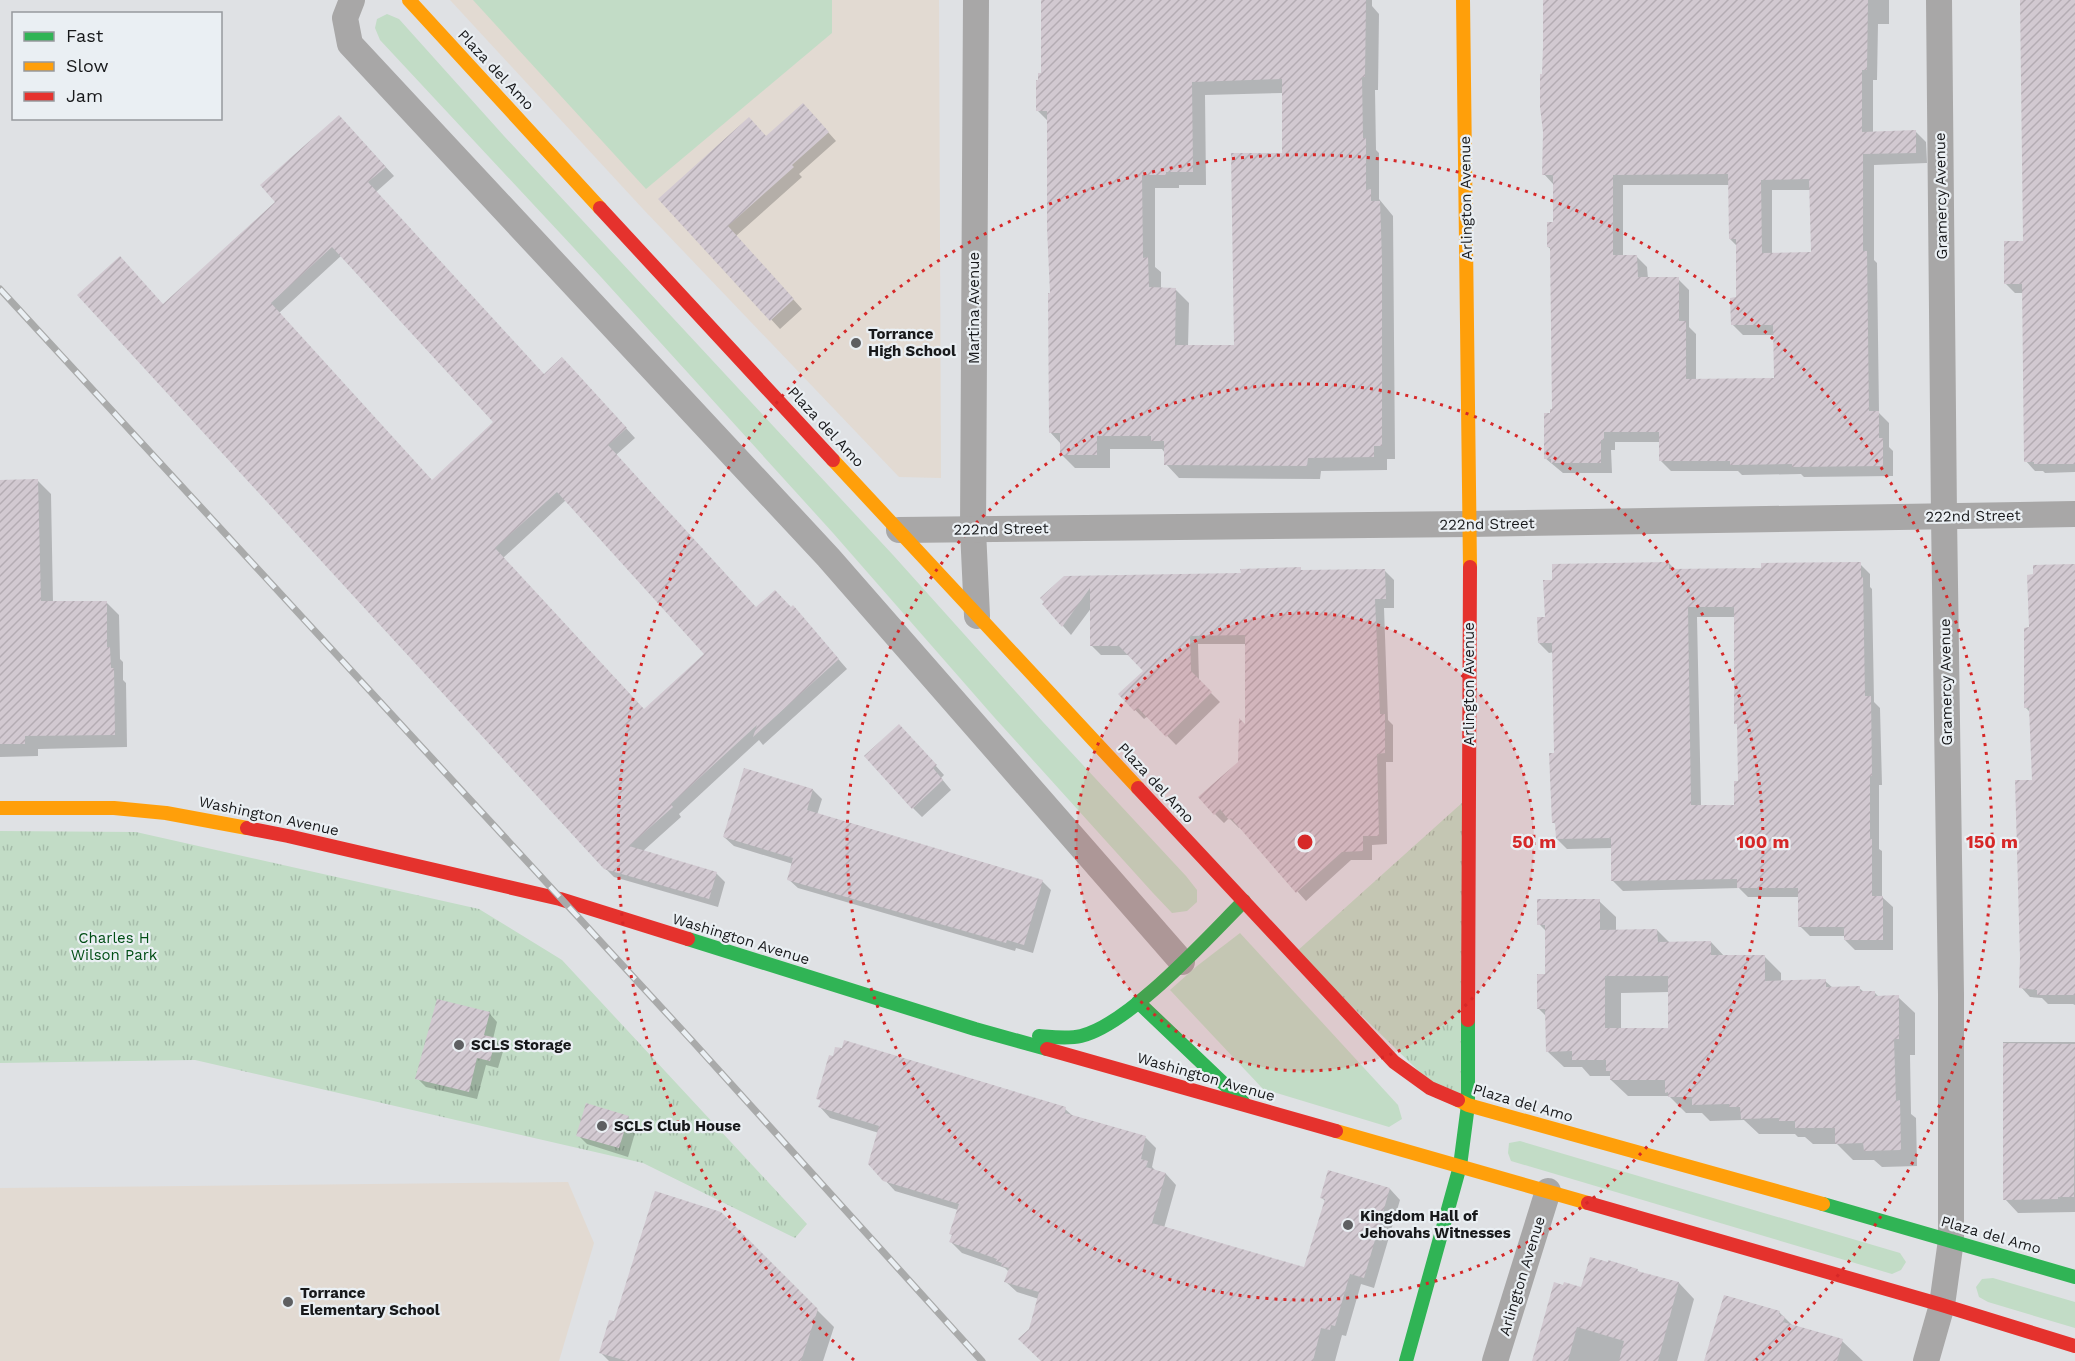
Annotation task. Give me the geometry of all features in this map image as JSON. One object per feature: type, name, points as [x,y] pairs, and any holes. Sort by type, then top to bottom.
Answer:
[{"type":"street","points":[[352,0],[345,18],[350,44],[828,558],[1182,962]]},
{"type":"street","name":"Plaza del Amo","points":[[409,0],[977,616],[1394,1062],[1430,1088],[1468,1105],[2075,1277]]},
{"type":"street","name":"Martina Avenue","points":[[976,0],[974,530],[977,616]]},
{"type":"street","name":"Arlington Avenue","points":[[1406,1361],[1460,1166],[1468,1105],[1470,525],[1463,0]]},
{"type":"street","name":"Gramercy Avenue","points":[[1926,1361],[1942,1305],[1951,1240],[1951,994],[1939,0]]},
{"type":"street","name":"222nd Street","points":[[899,530],[1470,525],[2075,514]]},
{"type":"street","name":"Washington Avenue","points":[[0,808],[114,808],[166,813],[288,836],[560,899],[975,1029],[1460,1166]]},
{"type":"street","points":[[975,1029],[1046,1037],[1082,1036],[1110,1024],[1182,962],[1244,901]]},
{"type":"street","points":[[1138,1002],[1247,1106]]},
{"type":"street","points":[[1460,1166],[1942,1305],[2075,1346]]},
{"type":"street","name":"Arlington Avenue","points":[[1495,1361],[1548,1191]]},
{"type":"shaded area","name":"Torrance High School","points":[[450,0],[939,0],[941,478],[899,477],[643,209]]},
{"type":"shaded area","name":"Torrance Elementary School","points":[[568,1182],[594,1243],[559,1361],[0,1361],[0,1188]]},
{"type":"green space","points":[[473,0],[832,0],[832,33],[646,189]]},
{"type":"green space","points":[[387,14],[399,19],[1186,876],[1197,890],[1197,902],[1187,911],[1172,913],[1153,893],[994,717],[833,533],[601,277],[380,40],[375,28],[377,19]]},
{"type":"green space","points":[[1463,802],[1463,1099],[1429,1081],[1296,952]]},
{"type":"green space","name":"Charles H Wilson Park","points":[[0,831],[136,832],[479,909],[562,960],[807,1224],[795,1238],[643,1163],[195,1060],[0,1063]]},
{"type":"green space","points":[[1240,933],[1398,1105],[1402,1119],[1389,1127],[1263,1089],[1170,990]]},
{"type":"green space","points":[[1520,1141],[1900,1253],[1906,1262],[1901,1270],[1892,1274],[1511,1161],[1508,1153],[1509,1143]]},
{"type":"green space","points":[[1993,1278],[2075,1302],[2075,1328],[1988,1302],[1979,1297],[1976,1287],[1982,1279]]},
{"type":"building","points":[[1041,0],[1366,0],[1365,77],[1362,77],[1363,138],[1366,138],[1366,190],[1371,189],[1371,201],[1380,201],[1382,259],[1382,446],[1374,446],[1374,457],[1308,458],[1307,466],[1164,465],[1164,441],[1151,441],[1151,436],[1097,436],[1097,455],[1060,455],[1060,433],[1049,433],[1048,293],[1050,293],[1047,228],[1047,111],[1036,111],[1036,80],[1038,80],[1038,73],[1041,73]],"holes":[[[1282,79],[1282,153],[1231,153],[1234,345],[1175,345],[1176,288],[1149,287],[1148,257],[1143,258],[1142,175],[1193,172],[1192,82]]]},
{"type":"building","points":[[1543,0],[1868,0],[1867,70],[1862,70],[1862,132],[1916,130],[1916,153],[1863,154],[1863,251],[1867,251],[1869,411],[1879,411],[1879,438],[1883,438],[1883,466],[1792,467],[1792,464],[1730,465],[1730,461],[1659,461],[1659,432],[1604,432],[1604,440],[1601,440],[1601,463],[1551,463],[1551,459],[1544,459],[1544,413],[1550,413],[1552,409],[1550,247],[1547,247],[1547,222],[1553,222],[1553,175],[1542,175],[1543,132],[1540,74],[1542,74]],"holes":[[[1728,174],[1729,239],[1736,239],[1736,297],[1730,298],[1731,325],[1773,325],[1774,378],[1686,379],[1686,321],[1679,321],[1679,277],[1638,277],[1637,255],[1613,255],[1613,175]],[[1809,179],[1811,252],[1762,253],[1761,180]]]},
{"type":"building","points":[[2020,0],[2075,0],[2075,464],[2024,462],[2022,284],[2004,284],[2004,241],[2023,241]]},
{"type":"building","points":[[803,103],[829,132],[728,226],[794,299],[770,321],[658,199],[749,117],[766,136]]},
{"type":"building","points":[[339,115],[386,167],[368,182],[544,374],[562,357],[627,428],[608,445],[756,607],[775,590],[791,607],[793,605],[839,659],[753,737],[757,725],[671,804],[673,807],[629,846],[717,872],[709,899],[604,869],[77,295],[120,256],[163,304],[275,202],[260,185]],"holes":[[[332,247],[493,422],[432,480],[271,303]],[[557,492],[704,654],[644,709],[495,548]]]},
{"type":"building","points":[[38,479],[41,601],[107,601],[107,647],[110,647],[111,668],[114,668],[115,735],[25,736],[25,744],[0,744],[0,480]]},
{"type":"building","points":[[1669,562],[1669,569],[1761,568],[1761,563],[1861,562],[1865,696],[1871,696],[1872,896],[1883,896],[1883,940],[1844,940],[1844,927],[1798,927],[1798,888],[1737,888],[1737,879],[1611,881],[1611,838],[1556,839],[1555,823],[1552,823],[1549,753],[1554,753],[1552,643],[1538,643],[1537,617],[1545,617],[1543,580],[1552,580],[1552,564]],"holes":[[[1688,607],[1734,607],[1734,724],[1737,724],[1738,781],[1734,781],[1734,805],[1691,805]]]},
{"type":"building","points":[[2075,564],[2075,995],[2037,995],[2037,990],[2019,988],[2015,780],[2032,780],[2029,708],[2024,708],[2024,628],[2029,627],[2027,575],[2033,574],[2033,565]]},
{"type":"building","points":[[1301,567],[1301,570],[1385,569],[1386,599],[1375,599],[1380,714],[1385,714],[1385,753],[1377,754],[1379,836],[1363,836],[1363,851],[1342,852],[1296,893],[1231,818],[1229,820],[1220,809],[1214,815],[1198,797],[1238,762],[1239,718],[1245,724],[1245,635],[1190,636],[1191,671],[1212,692],[1166,737],[1138,708],[1134,711],[1118,694],[1143,671],[1119,646],[1090,646],[1090,588],[1062,627],[1042,604],[1044,602],[1040,598],[1064,576],[1241,573],[1240,569]]},
{"type":"building","points":[[899,724],[937,765],[933,768],[943,780],[912,809],[864,756]]},
{"type":"building","points":[[744,768],[813,789],[807,810],[1043,880],[1024,945],[1007,940],[1006,943],[787,880],[793,858],[723,837]]},
{"type":"building","points":[[1537,899],[1600,899],[1600,930],[1657,929],[1658,942],[1711,941],[1711,955],[1765,955],[1765,981],[1826,979],[1826,987],[1860,986],[1860,991],[1875,991],[1875,996],[1899,995],[1899,1039],[1894,1039],[1896,1101],[1900,1100],[1901,1150],[1864,1151],[1863,1143],[1835,1144],[1835,1128],[1795,1128],[1795,1121],[1779,1121],[1779,1118],[1741,1119],[1740,1107],[1729,1107],[1729,1104],[1692,1105],[1692,1097],[1668,1097],[1668,1092],[1665,1093],[1665,1080],[1610,1080],[1610,1071],[1606,1071],[1606,1060],[1572,1060],[1572,1051],[1546,1052],[1545,1009],[1537,1009],[1537,974],[1545,974],[1545,925],[1537,925]],"holes":[[[1605,976],[1668,976],[1668,1028],[1605,1028]]]},
{"type":"building","points":[[437,999],[490,1012],[484,1035],[496,1038],[490,1061],[477,1058],[469,1092],[415,1079]]},
{"type":"building","points":[[844,1040],[1066,1107],[1065,1113],[1146,1136],[1141,1159],[1148,1161],[1146,1167],[1166,1173],[1152,1223],[1304,1267],[1325,1199],[1320,1198],[1328,1170],[1390,1188],[1364,1278],[1350,1274],[1335,1326],[1331,1325],[1330,1330],[1321,1328],[1313,1361],[1041,1361],[1018,1339],[1029,1329],[1039,1292],[1004,1282],[1009,1268],[1001,1266],[1002,1263],[996,1261],[997,1259],[949,1242],[952,1235],[949,1234],[959,1204],[883,1181],[868,1164],[879,1126],[818,1107],[821,1100],[816,1099],[829,1055],[833,1056],[835,1047],[842,1048]]},
{"type":"building","points":[[2003,1043],[2075,1044],[2074,1197],[2003,1200]]},
{"type":"building","name":"SCLS Club House","points":[[586,1103],[629,1116],[619,1148],[576,1136]]},
{"type":"building","points":[[655,1191],[721,1212],[818,1309],[801,1361],[627,1361],[599,1353],[609,1320],[614,1321]]},
{"type":"building","points":[[1590,1257],[1608,1262],[1608,1260],[1638,1269],[1637,1271],[1679,1282],[1658,1361],[1619,1361],[1624,1341],[1577,1327],[1568,1361],[1532,1361],[1554,1282],[1563,1285],[1564,1282],[1581,1287]]},
{"type":"building","points":[[1724,1295],[1780,1311],[1779,1314],[1785,1317],[1783,1322],[1843,1339],[1837,1361],[1704,1361]]},
{"type":"railway","points":[[0,289],[695,1044],[982,1361]]},
{"type":"traffic: fast","points":[[1039,1036],[1065,1038],[1081,1036],[1101,1028],[1122,1015],[1167,978],[1244,901]]},
{"type":"traffic: fast","points":[[688,939],[975,1029],[1047,1049]]},
{"type":"traffic: fast","points":[[1138,1002],[1243,1102]]},
{"type":"traffic: fast","points":[[1406,1361],[1460,1166],[1468,1105],[1468,1020]]},
{"type":"traffic: fast","points":[[1823,1204],[2075,1277]]},
{"type":"traffic: slow","points":[[409,0],[600,208]]},
{"type":"traffic: slow","points":[[1463,0],[1470,567]]},
{"type":"traffic: slow","points":[[833,460],[1138,788]]},
{"type":"traffic: slow","points":[[0,808],[114,808],[166,813],[247,828]]},
{"type":"traffic: slow","points":[[1458,1100],[1468,1105],[1823,1204]]},
{"type":"traffic: slow","points":[[1336,1131],[1588,1203]]},
{"type":"traffic: jam","points":[[600,208],[833,460]]},
{"type":"traffic: jam","points":[[1468,1020],[1470,567]]},
{"type":"traffic: jam","points":[[1138,788],[1394,1062],[1430,1088],[1458,1100]]},
{"type":"traffic: jam","points":[[247,828],[560,899],[688,939]]},
{"type":"traffic: jam","points":[[1047,1049],[1336,1131]]},
{"type":"traffic: jam","points":[[1588,1203],[1942,1305],[2075,1346]]},
{"type":"place","name":"Torrance High School","points":[[856,343]]},
{"type":"place","name":"SCLS Storage","points":[[459,1045]]},
{"type":"place","name":"SCLS Club House","points":[[602,1126]]},
{"type":"place","name":"Kingdom Hall of Jehovahs Witnesses","points":[[1348,1225]]},
{"type":"place","name":"Torrance Elementary School","points":[[288,1302]]}]
